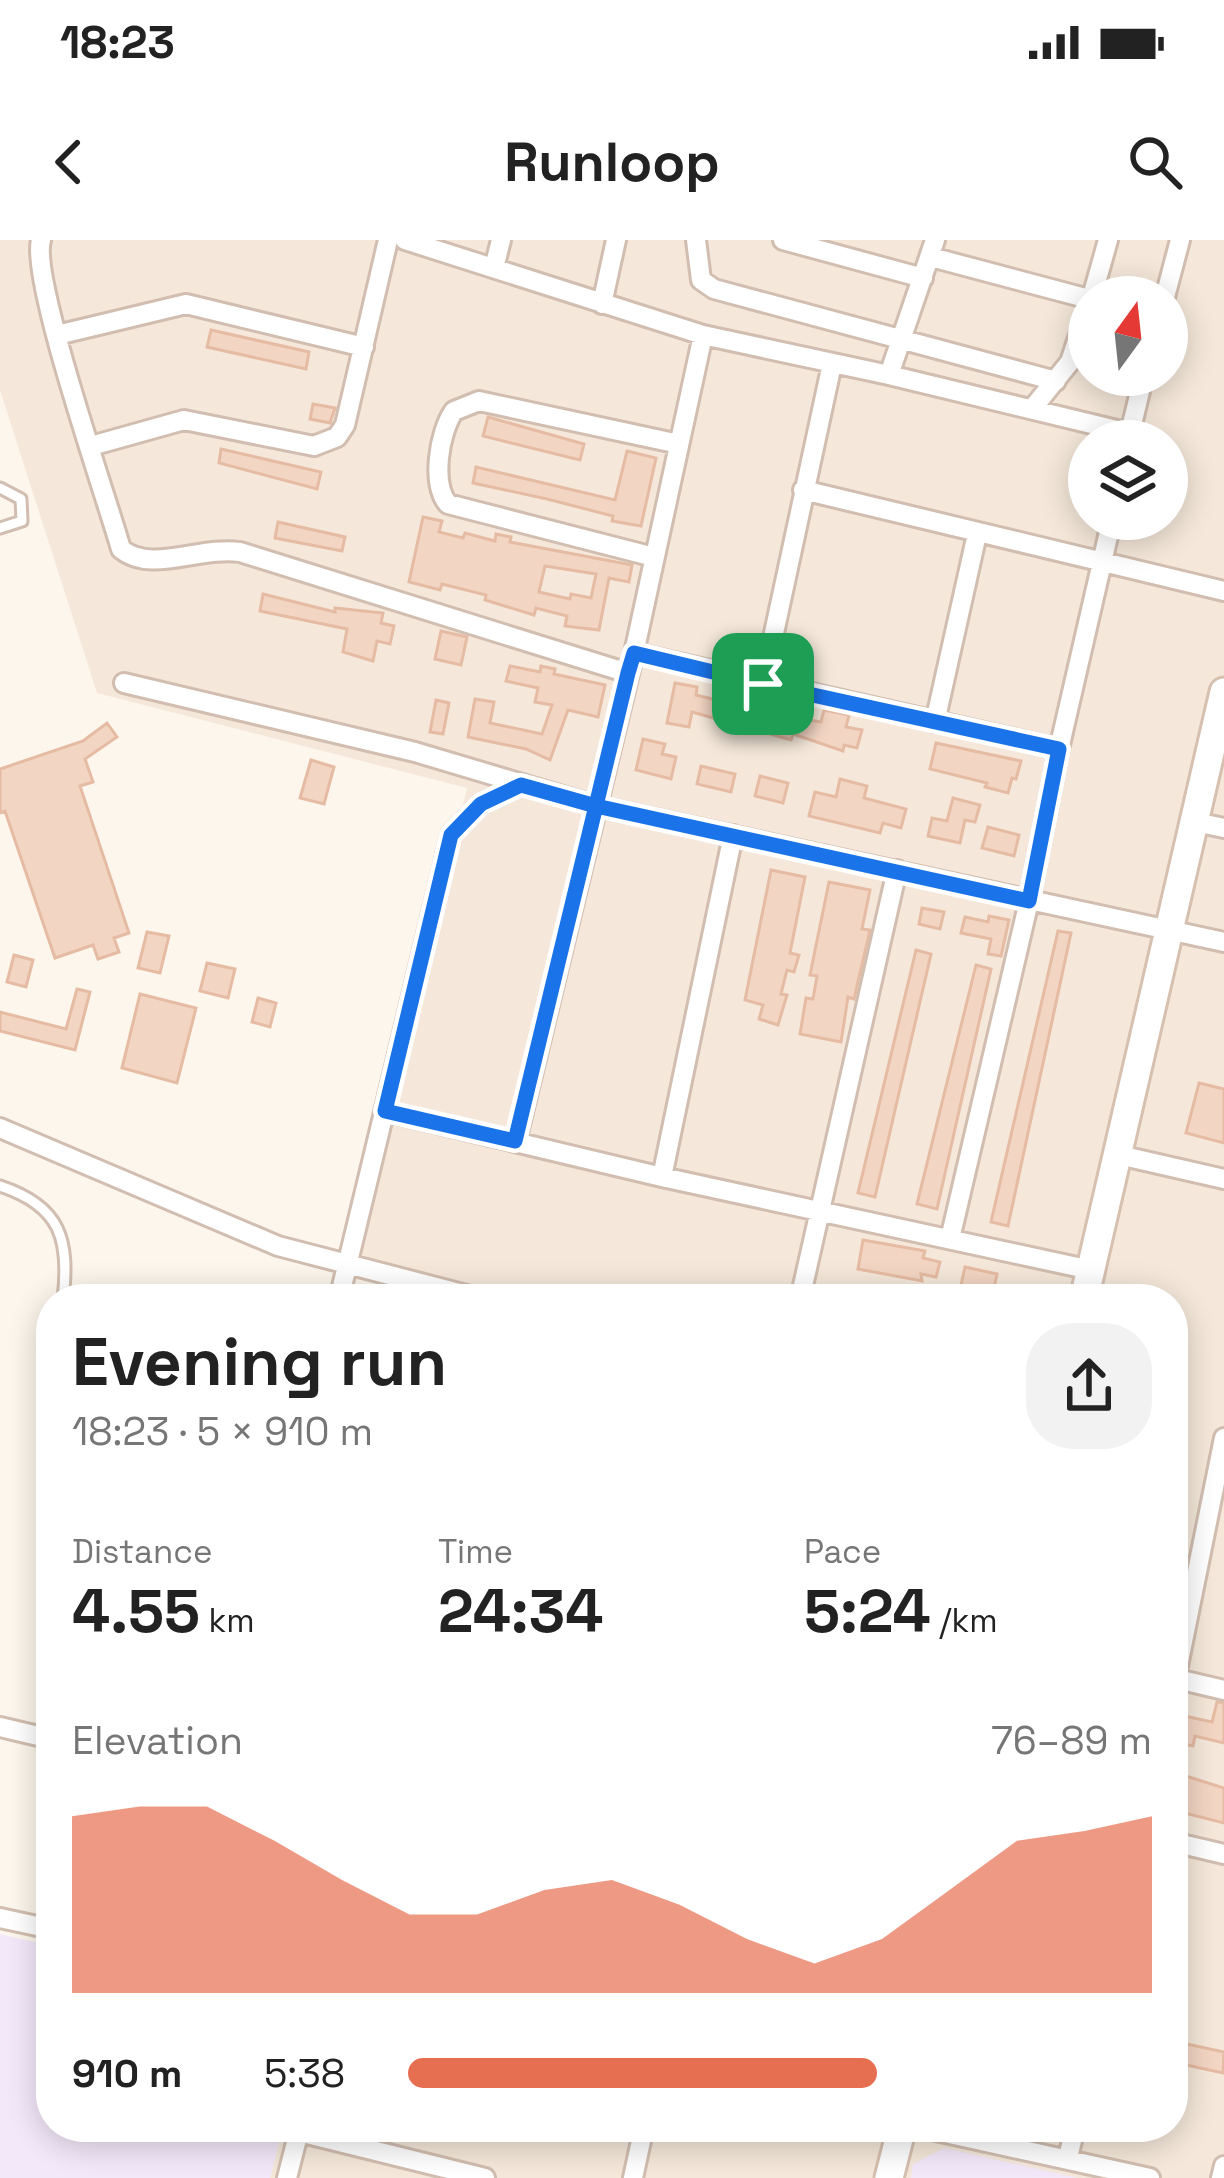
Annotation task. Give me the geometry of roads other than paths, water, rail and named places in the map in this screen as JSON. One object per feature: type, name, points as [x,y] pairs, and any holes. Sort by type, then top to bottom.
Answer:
[{"type":"street","points":[[41,240],[37,256],[57,335],[121,549],[131,557],[145,562],[204,550],[240,552],[631,663],[763,684],[1059,749]]},
{"type":"street","points":[[92,446],[184,420],[314,446],[327,443],[345,425],[388,240]]},
{"type":"street","points":[[405,240],[703,335],[1070,420]]},
{"type":"street","points":[[494,268],[501,240]]},
{"type":"street","points":[[602,304],[616,240]]},
{"type":"street","points":[[696,240],[701,280],[714,289],[1056,381]]},
{"type":"street","points":[[783,240],[923,278]]},
{"type":"street","points":[[1097,276],[1108,240]]},
{"type":"street","points":[[1171,276],[1180,240]]},
{"type":"street","points":[[889,375],[933,248],[1068,293]]},
{"type":"street","points":[[57,335],[185,304],[364,347]]},
{"type":"street","points":[[515,1141],[631,663],[703,335]]},
{"type":"street","points":[[763,684],[832,364]]},
{"type":"street","points":[[1032,409],[1068,365]]},
{"type":"street","points":[[654,557],[448,504],[438,485],[446,427],[454,411],[479,401],[680,444]]},
{"type":"street","points":[[803,490],[1224,591]]},
{"type":"street","points":[[935,722],[977,534]]},
{"type":"street","points":[[950,1239],[1107,540]]},
{"type":"street","points":[[124,683],[415,752],[596,806],[1224,942]]},
{"type":"street","points":[[1087,1284],[1224,692]]},
{"type":"street","points":[[342,1284],[451,835],[481,804],[521,785]]},
{"type":"street","points":[[1195,822],[1224,828]]},
{"type":"street","points":[[662,1177],[733,836]]},
{"type":"street","points":[[803,1284],[897,870]]},
{"type":"street","points":[[385,1111],[1090,1270]]},
{"type":"street","points":[[0,1128],[256,1237],[346,1267],[418,1284]]},
{"type":"street","points":[[1119,1155],[1224,1179]]},
{"type":"street","points":[[1188,1614],[1224,1438]]},
{"type":"street","points":[[1188,1684],[1224,1690]]},
{"type":"street","points":[[0,1727],[36,1735]]},
{"type":"street","points":[[1188,1846],[1224,1854]]},
{"type":"street","points":[[0,1918],[36,1926]]},
{"type":"street","points":[[287,2178],[297,2142]]},
{"type":"street","points":[[335,2142],[420,2171],[484,2178]]},
{"type":"street","points":[[633,2178],[641,2142]]},
{"type":"street","points":[[889,2178],[898,2142]]},
{"type":"street","points":[[991,2142],[1150,2178]]},
{"type":"street","points":[[1068,2158],[1072,2142]]},
{"type":"street","points":[[1221,2178],[1224,2166]]},
{"type":"lane","points":[[0,488],[21,499],[22,521],[0,528]]},
{"type":"lane","points":[[0,1186],[19,1192],[49,1213],[65,1243],[64,1284]]}]
